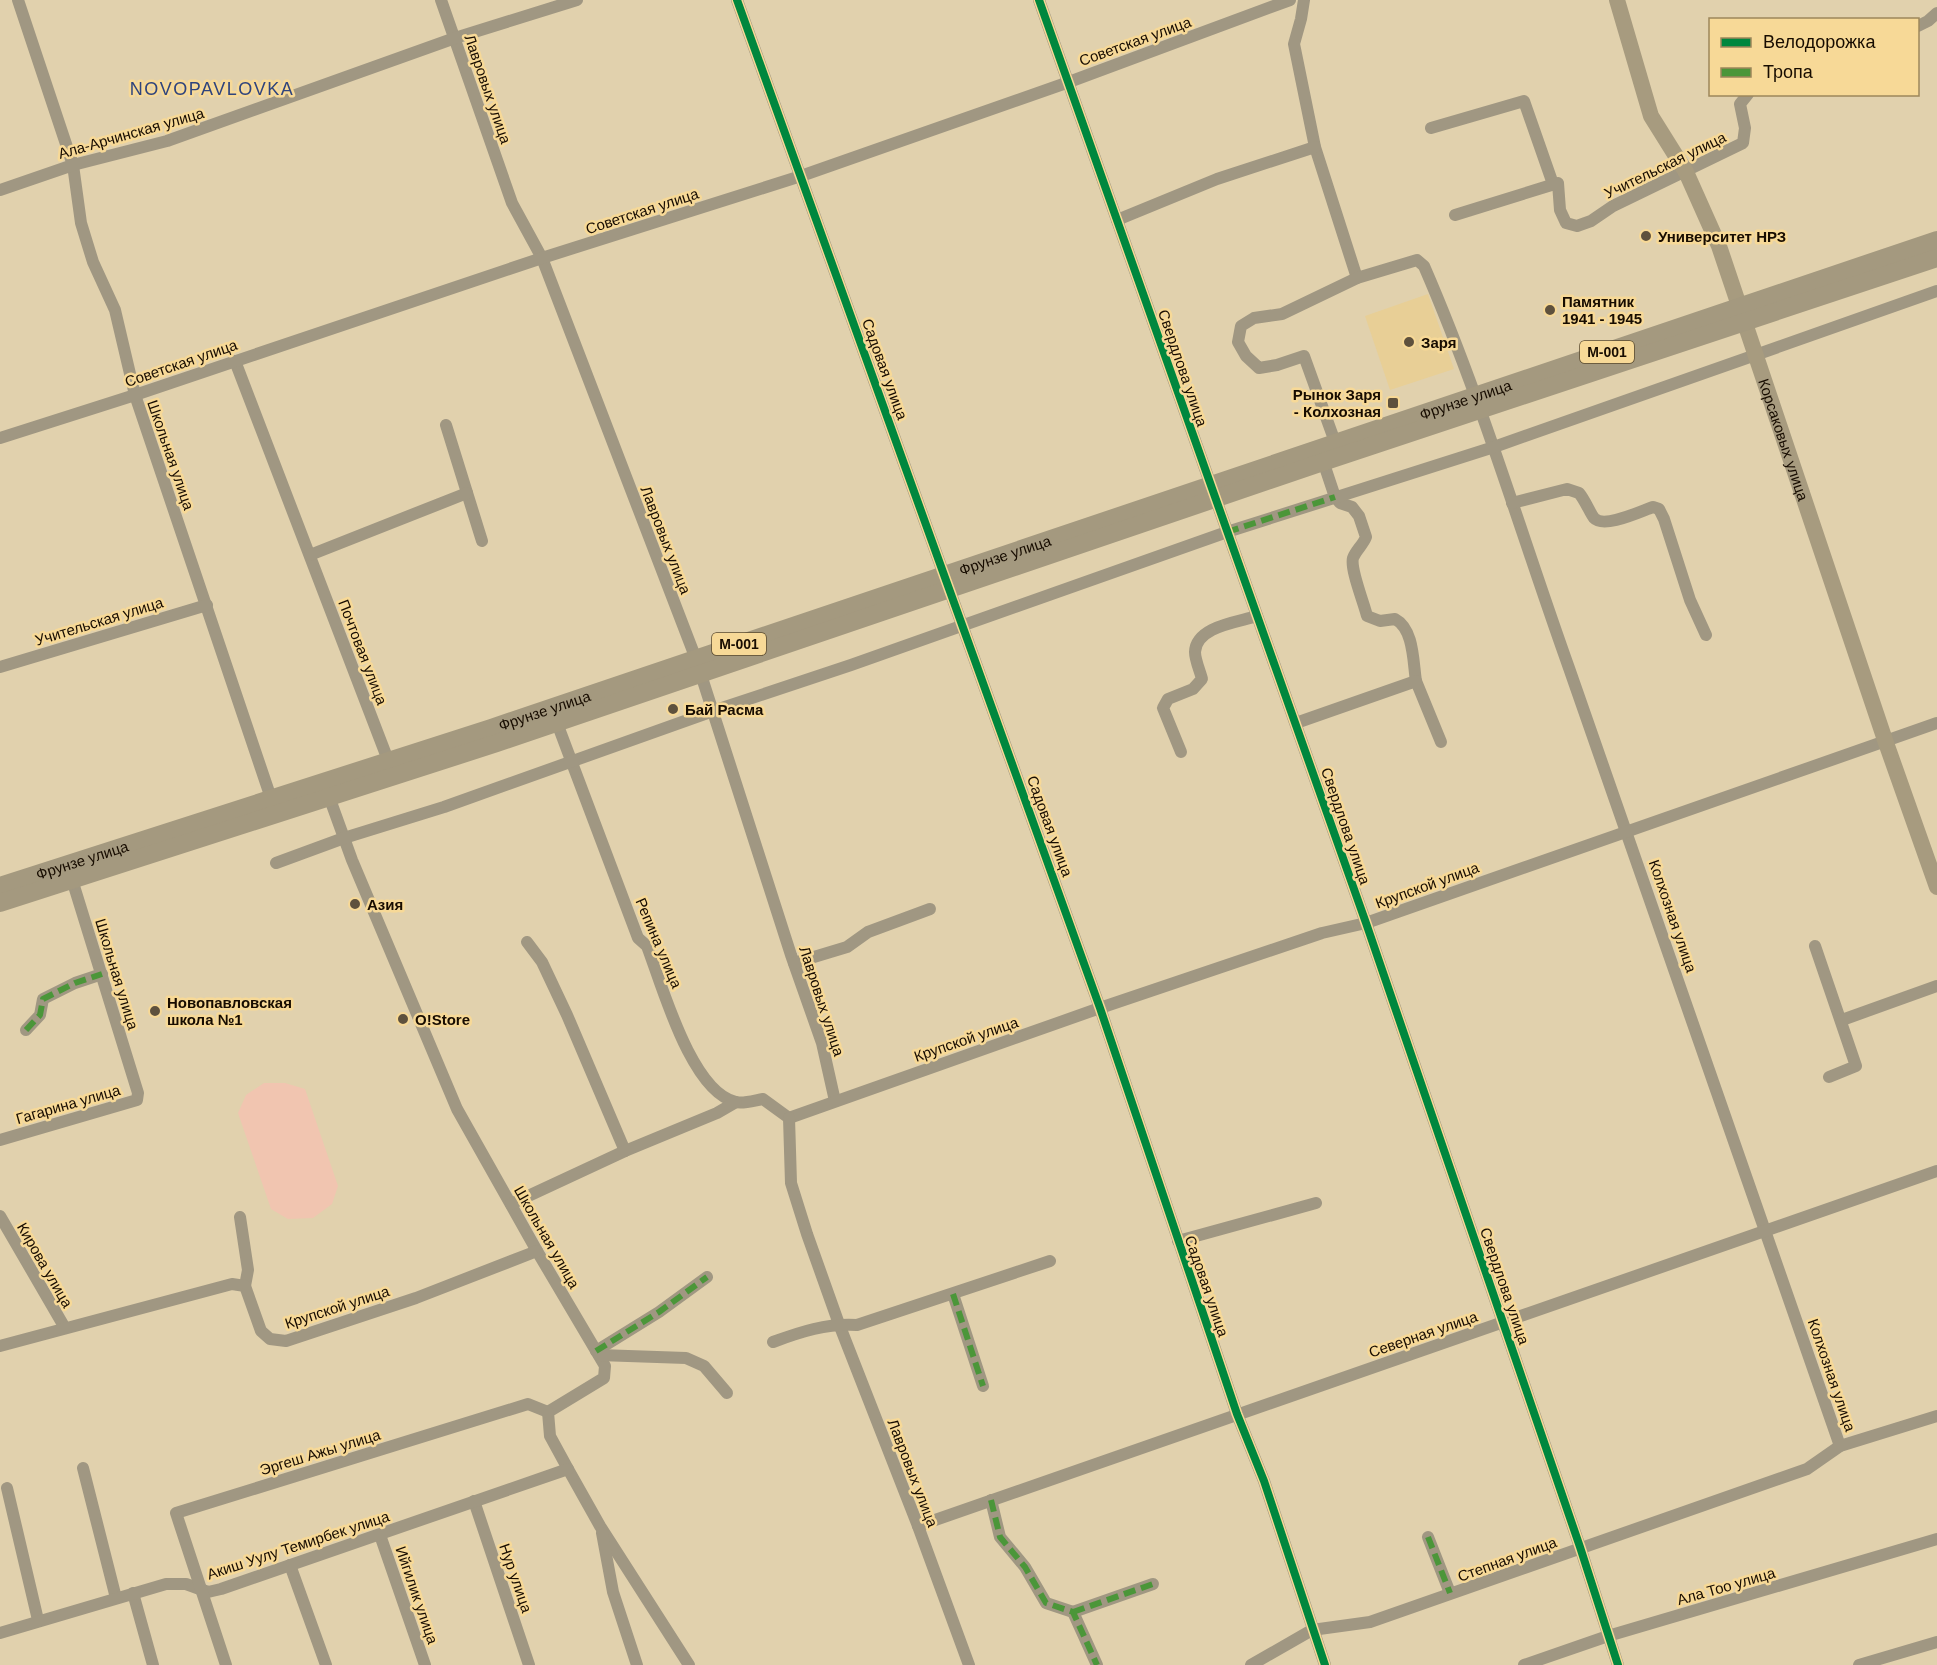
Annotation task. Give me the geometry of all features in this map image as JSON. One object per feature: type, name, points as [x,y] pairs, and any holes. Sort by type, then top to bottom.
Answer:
[{"type":"main road","name":"Фрунзе улица","points":[[326,789],[388,760],[699,666],[1212,492],[1326,450],[1479,404],[1741,315],[1937,240]]},
{"type":"main road","name":"Фрунзе улица","points":[[1741,315],[1937,258]]},
{"type":"main road","name":"Фрунзе улица","points":[[0,903],[70,872],[326,789],[557,723],[699,666]]},
{"type":"main road","name":"Фрунзе улица","points":[[0,886],[70,872]]},
{"type":"street","name":"Школьная улица","points":[[18,0],[73,165],[81,223],[93,262],[115,310],[135,395],[274,806]]},
{"type":"street","name":"Лавровых улица","points":[[441,0],[512,204],[542,258],[699,666],[794,963],[822,1043],[835,1101]]},
{"type":"street","name":"Ала-Арчинская улица","points":[[0,190],[73,165],[167,141],[455,38],[577,0]]},
{"type":"street","name":"Садовая улица","points":[[737,0],[1100,1008],[1237,1414],[1264,1481],[1325,1665]]},
{"type":"street","name":"Свердлова улица","points":[[1040,0],[1366,923],[1580,1547],[1618,1665]]},
{"type":"street","name":"Советская улица","points":[[0,438],[542,258],[801,176],[1069,82],[1290,0]]},
{"type":"street","points":[[1304,0],[1294,44],[1315,147],[1357,278]]},
{"type":"street","name":"Корсаковых улица","points":[[1617,0],[1651,116],[1686,172],[1719,246],[1754,355],[1937,887]]},
{"type":"street","name":"Учительская улица","points":[[1554,184],[1558,183],[1560,210],[1566,223],[1577,226],[1591,221],[1613,206],[1743,143],[1745,128],[1740,104],[1746,96]]},
{"type":"street","points":[[1431,128],[1524,101],[1554,184],[1455,215]]},
{"type":"street","points":[[1117,220],[1217,179],[1315,147]]},
{"type":"street","points":[[1441,742],[1416,681],[1411,648],[1405,628],[1395,619],[1380,621],[1367,616],[1352,562],[1366,537],[1359,516],[1352,507],[1340,503],[1335,497],[1304,356],[1259,368],[1246,356],[1238,342],[1241,326],[1254,318],[1282,314],[1357,278],[1417,260],[1424,266],[1479,404]]},
{"type":"street","points":[[276,864],[345,838],[444,807],[1227,532],[1494,447],[1937,291]]},
{"type":"street","name":"Почтовая улица","points":[[235,361],[388,760]]},
{"type":"street","name":"Колхозная улица","points":[[1479,404],[1567,664],[1767,1230],[1840,1446]]},
{"type":"street","points":[[446,425],[482,541]]},
{"type":"street","points":[[1512,503],[1567,489],[1580,493],[1594,518],[1600,522],[1609,522],[1653,507],[1659,509],[1690,600],[1706,635]]},
{"type":"street","points":[[310,555],[467,494]]},
{"type":"street","name":"Учительская улица","points":[[0,667],[207,605]]},
{"type":"street","points":[[1181,752],[1162,708],[1168,699],[1193,689],[1202,679],[1195,652],[1199,639],[1210,631],[1257,616]]},
{"type":"street","points":[[1296,723],[1416,681]]},
{"type":"street","name":"Репина улица","points":[[557,723],[638,938],[647,946],[686,1048],[706,1083],[736,1102]]},
{"type":"street","name":"Крупской улица","points":[[789,1118],[1100,1008],[1322,933],[1366,923],[1937,723]]},
{"type":"street","name":"Школьная улица","points":[[326,789],[457,1109],[605,1366],[604,1378],[548,1412]]},
{"type":"street","name":"Школьная улица","points":[[70,872],[138,1093]]},
{"type":"street","points":[[794,963],[847,947],[867,932],[930,909]]},
{"type":"street","points":[[527,942],[542,962],[567,1015],[625,1151]]},
{"type":"street","points":[[1815,946],[1856,1066],[1828,1077]]},
{"type":"street","points":[[26,1030],[40,1015],[43,999],[75,983],[102,974]]},
{"type":"street","points":[[1842,1020],[1937,986]]},
{"type":"street","name":"Гагарина улица","points":[[0,1140],[137,1100],[138,1093]]},
{"type":"street","points":[[511,1204],[625,1151],[717,1113],[736,1102],[763,1099],[789,1118]]},
{"type":"street","name":"Лавровых улица","points":[[789,1118],[791,1183],[807,1234],[969,1665]]},
{"type":"street","name":"Северная улица","points":[[918,1526],[1937,1171]]},
{"type":"street","points":[[1178,1241],[1316,1203]]},
{"type":"street","name":"Кирова улица","points":[[0,1216],[65,1328]]},
{"type":"street","points":[[0,1346],[232,1284],[245,1286],[248,1270],[240,1217]]},
{"type":"street","name":"Крупской улица","points":[[245,1286],[261,1331],[270,1339],[286,1341],[416,1298],[537,1251]]},
{"type":"street","points":[[773,1342],[807,1330],[839,1324],[856,1325],[1050,1261]]},
{"type":"street","points":[[597,1353],[707,1277]]},
{"type":"street","points":[[953,1294],[983,1386]]},
{"type":"street","points":[[597,1353],[686,1358],[704,1366],[727,1393]]},
{"type":"street","name":"Эргеш Ажы улица","points":[[200,1589],[176,1513],[528,1404],[548,1412]]},
{"type":"street","points":[[548,1412],[550,1436],[568,1469],[600,1526],[689,1665]]},
{"type":"street","name":"Степная улица","points":[[1251,1665],[1312,1630],[1370,1622],[1807,1469],[1840,1446],[1937,1416]]},
{"type":"street","points":[[83,1468],[116,1598]]},
{"type":"street","name":"Акиш Уулу Темирбек улица","points":[[0,1633],[166,1584],[186,1584],[208,1592],[568,1469]]},
{"type":"street","points":[[7,1488],[38,1620]]},
{"type":"street","points":[[991,1500],[1000,1537],[1025,1567],[1046,1603],[1073,1612],[1153,1584]]},
{"type":"street","name":"Нур улица","points":[[474,1502],[529,1665]]},
{"type":"street","points":[[600,1526],[613,1592],[637,1665]]},
{"type":"street","name":"Ийгилик улица","points":[[380,1535],[425,1665]]},
{"type":"street","points":[[1428,1537],[1450,1593]]},
{"type":"street","name":"Ала Тоо улица","points":[[1524,1665],[1608,1636],[1937,1539]]},
{"type":"street","points":[[290,1565],[326,1665]]},
{"type":"street","points":[[200,1589],[226,1665]]},
{"type":"street","points":[[133,1593],[153,1665]]},
{"type":"street","points":[[1073,1612],[1097,1665]]},
{"type":"street","points":[[1858,1665],[1937,1642]]},
{"type":"shaded area","name":"Заря","points":[[1428,294],[1454,369],[1390,390],[1365,316]]},
{"type":"shaded area","points":[[264,1083],[285,1083],[305,1089],[338,1186],[332,1204],[313,1218],[288,1219],[271,1209],[238,1113],[246,1095]]},
{"type":"marked path","points":[[1227,532],[1335,497]]},
{"type":"marked path","points":[[26,1030],[40,1015],[43,999],[75,983],[102,974]]},
{"type":"marked path","points":[[596,1351],[659,1312],[707,1277]]},
{"type":"marked path","points":[[953,1294],[983,1386]]},
{"type":"marked path","points":[[991,1500],[1000,1537],[1025,1567],[1046,1603],[1073,1612],[1097,1665]]},
{"type":"marked path","points":[[1428,1537],[1450,1593]]},
{"type":"marked path","points":[[1073,1612],[1153,1584]]},
{"type":"cycle path","points":[[737,0],[1100,1008],[1237,1414],[1264,1481],[1325,1665]]},
{"type":"cycle path","points":[[1039,0],[1366,923],[1580,1547],[1618,1665]]},
{"type":"place","name":"Университет НРЗ","points":[[1646,236]]},
{"type":"place","name":"Памятник 1941 - 1945","points":[[1550,310]]},
{"type":"place","name":"Заря","points":[[1409,342]]},
{"type":"place","name":"Рынок Заря - Колхозная","points":[[1393,403]]},
{"type":"place","name":"Бай Расма","points":[[673,709]]},
{"type":"place","name":"Азия","points":[[355,904]]},
{"type":"place","name":"Новопавловская школа №1","points":[[155,1011]]},
{"type":"place","name":"O!Store","points":[[403,1019]]},
{"type":"district","name":"NOVOPAVLOVKA","points":[[212,89]]}]
